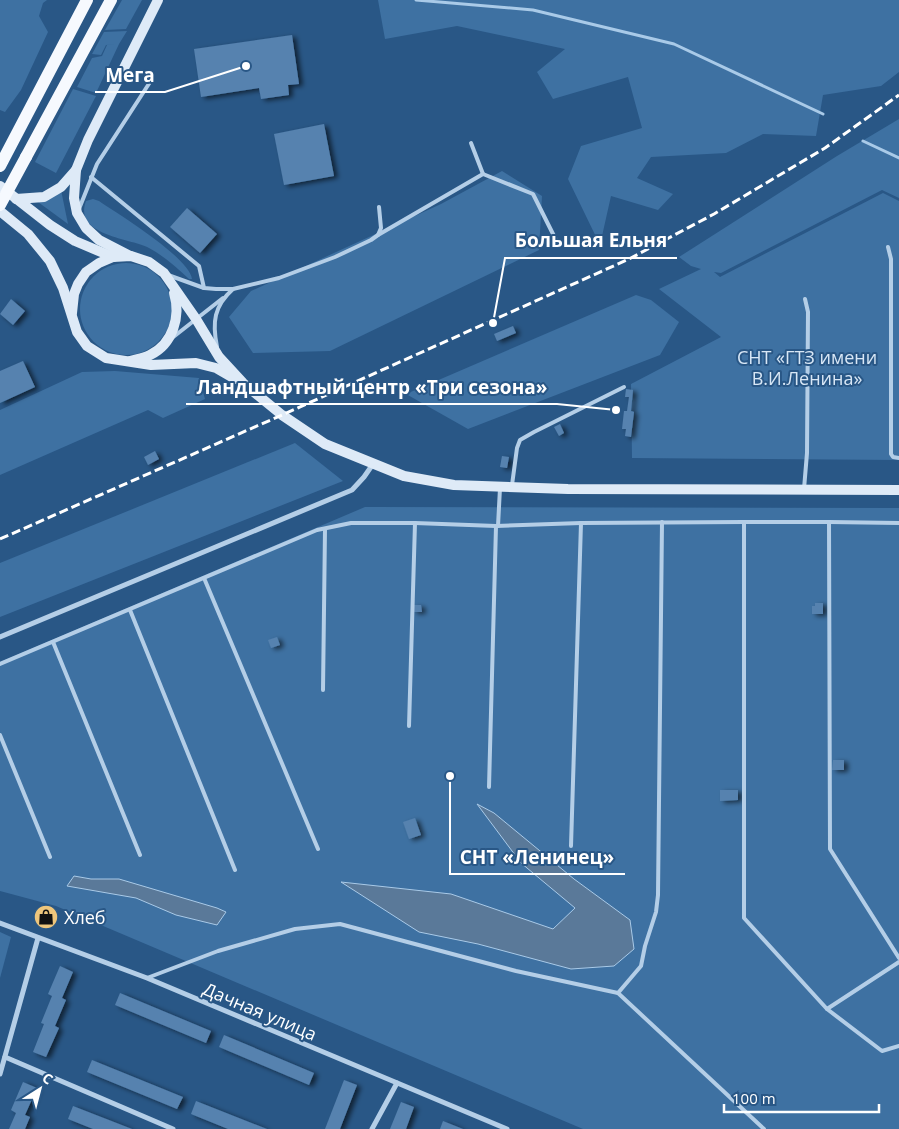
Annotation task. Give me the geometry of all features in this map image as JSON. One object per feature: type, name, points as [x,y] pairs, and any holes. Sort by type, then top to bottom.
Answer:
[{"type":"main road","points":[[0,166],[87,0]]},
{"type":"main road","points":[[0,205],[111,0]]},
{"type":"main road","points":[[158,0],[88,140],[76,170],[74,198],[77,213],[86,228],[99,240],[131,256],[149,262],[164,273],[196,319],[219,357],[243,383],[282,415],[325,444],[404,476],[454,485],[899,490]]},
{"type":"main road","points":[[16,199],[44,197],[61,187],[76,170]]},
{"type":"main road","points":[[0,186],[75,242],[113,257]]},
{"type":"main road","points":[[0,211],[28,234],[50,261],[63,288],[77,332],[87,346],[106,358],[127,362],[151,365],[196,363],[216,368],[243,383]]},
{"type":"main road","points":[[72,313],[74,294],[86,272],[99,262],[113,257],[131,256]]},
{"type":"main road","points":[[127,362],[150,355],[162,346],[174,328],[177,304],[172,285]]},
{"type":"street","points":[[0,637],[352,490],[373,464]]},
{"type":"street","name":"Дачная улица","points":[[0,923],[147,978],[507,1129]]},
{"type":"street","points":[[0,1074],[38,938]]},
{"type":"street","points":[[5,1057],[173,1129]]},
{"type":"street","points":[[372,1129],[397,1084]]},
{"type":"lane","points":[[77,213],[97,164],[152,80]]},
{"type":"lane","points":[[471,143],[483,174],[533,194],[559,246]]},
{"type":"lane","points":[[164,273],[204,288],[233,289],[279,278],[335,257],[371,240],[483,174]]},
{"type":"lane","points":[[91,177],[199,266],[204,288]]},
{"type":"lane","points":[[378,235],[381,228],[379,207]]},
{"type":"lane","points":[[888,247],[890,259],[891,454],[893,457],[899,458]]},
{"type":"lane","points":[[162,346],[233,289]]},
{"type":"lane","points":[[219,357],[214,322],[223,298]]},
{"type":"lane","points":[[804,489],[807,453],[808,322],[805,299]]},
{"type":"lane","points":[[512,487],[517,448],[520,440],[624,387]]},
{"type":"lane","points":[[488,787],[500,487]]},
{"type":"lane","points":[[618,993],[641,966],[656,912],[658,895],[662,522]]},
{"type":"lane","points":[[0,664],[318,530],[351,523],[497,526],[662,522],[899,524]]},
{"type":"lane","points":[[744,522],[744,918],[827,1009],[882,1051],[899,1046]]},
{"type":"lane","points":[[829,522],[830,849],[899,958]]},
{"type":"lane","points":[[408,726],[415,523]]},
{"type":"lane","points":[[571,846],[581,523]]},
{"type":"lane","points":[[323,690],[325,529]]},
{"type":"lane","points":[[204,578],[318,849]]},
{"type":"lane","points":[[130,610],[236,870]]},
{"type":"lane","points":[[52,642],[140,855]]},
{"type":"lane","points":[[0,735],[50,857]]},
{"type":"lane","points":[[147,978],[218,951],[286,931],[340,924],[516,971],[618,993],[764,1129]]},
{"type":"lane","points":[[827,1009],[899,962]]},
{"type":"green space","points":[[0,0],[47,0],[43,3],[39,16],[48,32],[21,90],[5,112],[0,110]]},
{"type":"green space","points":[[122,0],[142,0],[126,29],[105,30]]},
{"type":"green space","points":[[378,0],[899,0],[899,72],[881,86],[823,95],[816,136],[763,134],[726,153],[651,157],[637,178],[673,194],[658,210],[611,196],[600,245],[568,179],[581,146],[642,128],[628,77],[553,99],[537,72],[565,49],[457,26],[385,39]]},
{"type":"green space","points":[[127,31],[96,93],[77,87],[92,58],[102,56],[107,45],[117,44],[106,45],[101,55],[92,54],[104,32]]},
{"type":"green space","points":[[73,89],[96,96],[56,173],[35,162]]},
{"type":"green space","name":"СНТ «ГТЗ имени В.И.Ленина»","points":[[899,119],[899,198],[882,190],[721,273],[714,272],[720,277],[883,193],[899,201],[899,460],[632,458],[631,384],[721,337],[659,289],[701,269],[691,266],[679,257],[837,156]]},
{"type":"green space","points":[[502,171],[542,196],[539,250],[330,351],[253,353],[229,317],[251,291],[441,204]]},
{"type":"green space","points":[[61,190],[68,224],[38,202]]},
{"type":"green space","points":[[93,199],[99,201],[166,248],[179,259],[188,270],[192,279],[189,279],[165,258],[149,248],[95,229],[88,222],[84,213],[86,201]]},
{"type":"green space","points":[[126,263],[143,267],[158,277],[168,292],[172,309],[168,326],[158,341],[143,351],[126,355],[109,351],[94,341],[84,326],[80,309],[84,292],[94,277],[109,267]]},
{"type":"green space","points":[[636,295],[651,300],[679,322],[660,355],[468,429],[406,394]]},
{"type":"green space","points":[[115,371],[199,378],[205,399],[163,418],[148,410],[0,475],[0,410],[82,372]]},
{"type":"green space","points":[[295,443],[343,481],[0,617],[0,563]]},
{"type":"green space","points":[[365,507],[899,508],[899,1129],[583,1129],[56,906],[0,891],[0,662]]},
{"type":"green space","points":[[0,932],[11,937],[0,978]]},
{"type":"shaded area","points":[[477,804],[494,813],[574,879],[630,920],[634,949],[614,966],[571,969],[478,944],[419,932],[341,882],[451,894],[553,929],[575,908],[521,863]]},
{"type":"shaded area","points":[[74,876],[91,879],[119,879],[226,912],[217,925],[176,915],[136,898],[67,886]]},
{"type":"building","points":[[292,35],[299,84],[288,85],[289,95],[261,99],[259,88],[201,97],[194,49]]},
{"type":"building","points":[[324,124],[334,176],[284,185],[274,134]]},
{"type":"building","points":[[187,208],[217,234],[200,253],[170,227]]},
{"type":"building","points":[[11,299],[25,311],[13,325],[0,314]]},
{"type":"building","points":[[513,326],[516,333],[497,341],[494,334]]},
{"type":"building","points":[[23,361],[35,387],[0,403],[0,371]]},
{"type":"building","points":[[626,389],[633,390],[631,411],[634,412],[631,437],[625,436],[626,429],[622,429],[624,411],[627,411],[629,397],[625,397]]},
{"type":"building","points":[[560,424],[564,433],[559,436],[554,427]]},
{"type":"building","points":[[155,451],[159,459],[148,465],[144,457]]},
{"type":"building","points":[[502,456],[509,457],[507,468],[500,467]]},
{"type":"building","points":[[815,603],[823,603],[823,614],[812,614],[812,606],[815,606]]},
{"type":"building","points":[[413,605],[421,605],[422,612],[413,612]]},
{"type":"building","points":[[277,637],[280,645],[271,648],[268,640]]},
{"type":"building","points":[[833,760],[844,760],[844,770],[832,770]]},
{"type":"building","points":[[720,790],[738,790],[738,800],[720,801]]},
{"type":"building","points":[[415,818],[421,835],[409,839],[403,822]]},
{"type":"building","points":[[60,966],[73,972],[62,998],[66,1000],[55,1026],[59,1028],[46,1057],[33,1052],[44,1024],[41,1023],[52,996],[48,994]]},
{"type":"building","points":[[120,993],[211,1031],[206,1043],[115,1005]]},
{"type":"building","points":[[224,1035],[314,1073],[309,1085],[219,1047]]},
{"type":"building","points":[[92,1060],[183,1097],[177,1109],[87,1072]]},
{"type":"building","points":[[344,1080],[357,1085],[340,1129],[325,1129]]},
{"type":"building","points":[[23,1082],[37,1088],[25,1115],[30,1117],[25,1129],[9,1129],[16,1113],[11,1110]]},
{"type":"building","points":[[196,1101],[267,1129],[228,1129],[191,1114]]},
{"type":"building","points":[[401,1102],[414,1107],[406,1129],[390,1129]]},
{"type":"building","points":[[73,1106],[132,1129],[93,1129],[68,1119]]},
{"type":"building","points":[[443,1121],[463,1129],[440,1129]]},
{"type":"waterway","points":[[416,0],[533,10],[674,44],[823,114]]},
{"type":"waterway","points":[[863,141],[899,158]]},
{"type":"railway","points":[[0,539],[629,259],[714,214],[825,148],[899,95]]},
{"type":"place","name":"Мега","points":[[246,66]]},
{"type":"place","name":"Большая Ельня","points":[[493,323]]},
{"type":"place","name":"Ландшафтный центр «Три сезона»","points":[[616,410]]},
{"type":"place","name":"СНТ «Ленинец»","points":[[450,776]]},
{"type":"place","name":"Хлеб","points":[[46,917]]}]
